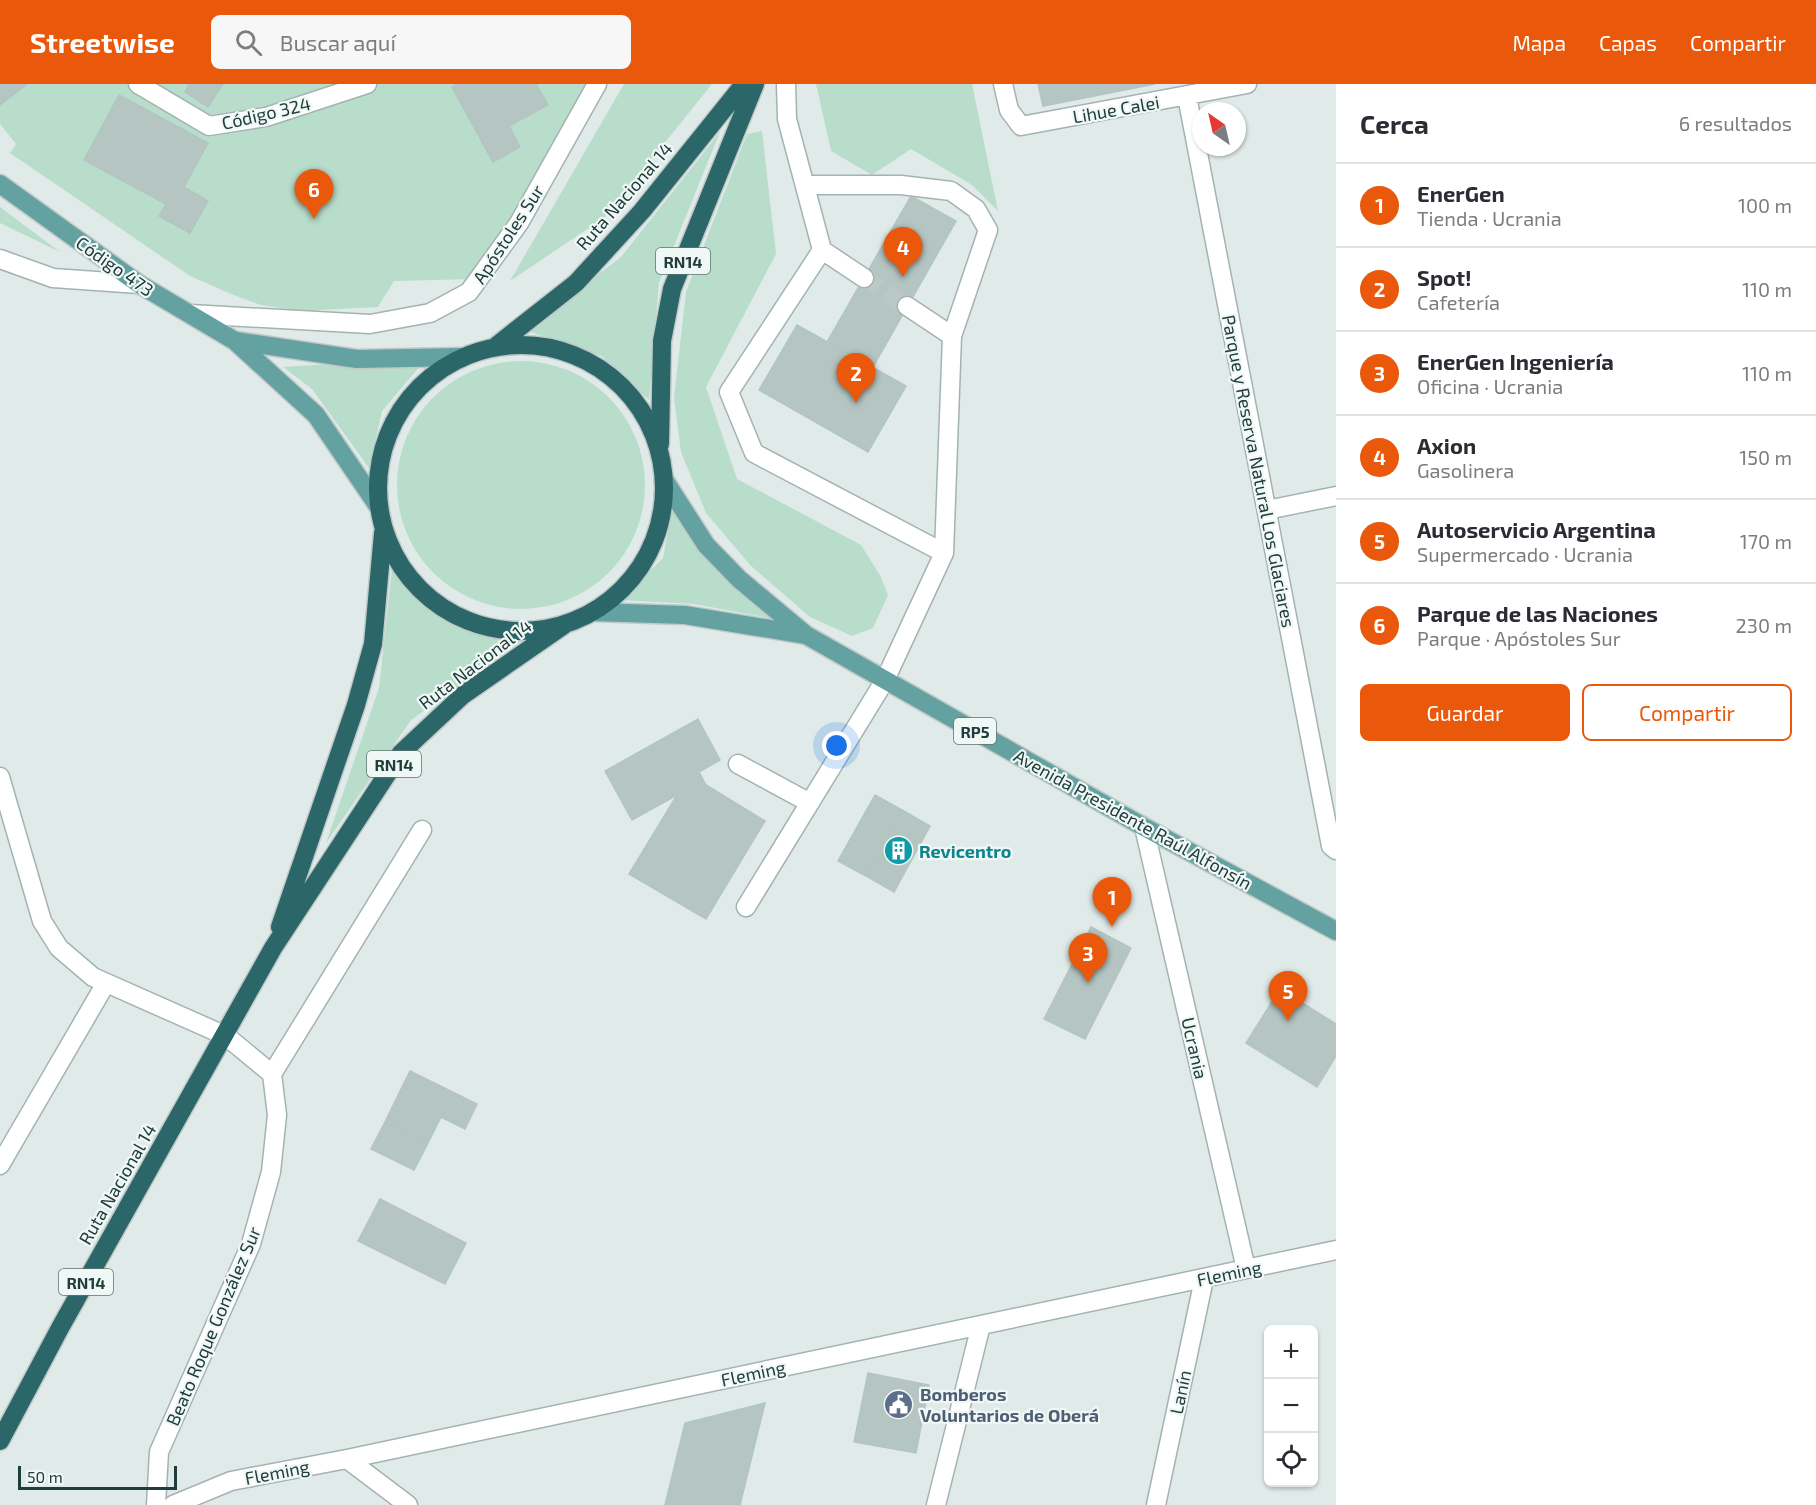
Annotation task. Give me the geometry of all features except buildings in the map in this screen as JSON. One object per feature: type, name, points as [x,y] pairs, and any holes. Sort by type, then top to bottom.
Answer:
[{"type":"highway","name":"Ruta Nacional 14","points":[[496,346],[576,283],[642,211],[744,84]]},
{"type":"highway","name":"RN14","points":[[660,449],[643,410],[615,379],[579,356],[539,345],[496,346],[461,357],[423,382],[395,418],[379,461],[378,506],[383,533],[404,573],[435,604],[476,625],[519,632],[564,625],[594,612],[624,587],[648,556],[661,520],[665,481],[660,449],[662,340],[672,289],[755,84]]},
{"type":"highway","name":"Ruta Nacional 14","points":[[273,948],[357,705],[370,654],[383,533]]},
{"type":"highway","name":"Ruta Nacional 14","points":[[0,1441],[60,1328],[273,948],[401,753],[463,695],[564,625]]},
{"type":"main road","name":"Código 473","points":[[0,184],[139,284],[236,341]]},
{"type":"main road","points":[[236,341],[357,359],[461,357]]},
{"type":"main road","points":[[236,341],[316,415],[378,506]]},
{"type":"main road","name":"Avenida Presidente Raúl Alfonsín","points":[[665,481],[706,545],[739,579],[806,635],[1144,827],[1336,931]]},
{"type":"main road","name":"Avenida Presidente Raúl Alfonsín","points":[[594,612],[685,615],[806,635]]},
{"type":"street","name":"Código 324","points":[[138,84],[209,126],[266,117],[367,84]]},
{"type":"street","name":"Apóstoles Sur","points":[[190,314],[370,324],[430,313],[469,292],[519,224],[597,84]]},
{"type":"street","points":[[786,84],[787,119],[822,250],[864,278]]},
{"type":"street","name":"Lihue Calei","points":[[1003,84],[1009,110],[1021,126],[1247,84]]},
{"type":"street","name":"Parque y Reserva Natural Los Glaciares","points":[[1187,96],[1334,848]]},
{"type":"street","points":[[746,907],[885,680],[944,553],[952,336],[988,231],[976,209],[951,191],[901,185],[805,185]]},
{"type":"street","points":[[822,250],[729,392],[754,453],[944,553]]},
{"type":"street","points":[[0,260],[53,278],[139,284]]},
{"type":"street","points":[[907,306],[952,336]]},
{"type":"street","points":[[1267,510],[1336,496]]},
{"type":"street","points":[[738,764],[810,803]]},
{"type":"street","points":[[1,785],[42,921],[59,948],[93,977],[225,1036],[272,1074],[422,830]]},
{"type":"street","name":"Ucrania","points":[[1144,827],[1246,1269]]},
{"type":"street","points":[[0,1165],[106,983]]},
{"type":"street","name":"Beato Roque González Sur","points":[[156,1505],[159,1452],[251,1244],[271,1172],[277,1114],[272,1074]]},
{"type":"street","name":"Fleming","points":[[173,1505],[231,1481],[347,1459],[1336,1250]]},
{"type":"street","name":"Lanín","points":[[1156,1505],[1204,1279]]},
{"type":"street","points":[[936,1505],[981,1325]]},
{"type":"street","points":[[347,1459],[408,1505]]},
{"type":"green space","points":[[0,84],[586,84],[475,279],[394,281],[378,307],[300,311],[261,305],[190,276],[10,153],[16,144],[0,124]]},
{"type":"green space","points":[[624,84],[712,84],[605,217],[510,281]]},
{"type":"green space","points":[[816,84],[972,84],[998,211],[972,185],[911,149],[872,175],[831,151]]},
{"type":"green space","points":[[762,131],[776,254],[706,387],[737,479],[861,545],[881,577],[888,595],[873,628],[852,636],[810,617],[750,565],[706,513],[681,452],[674,398],[686,292],[747,134]]},
{"type":"green space","points":[[720,132],[659,283],[649,400],[602,356],[525,330],[621,257]]},
{"type":"green space","points":[[0,207],[60,252],[0,223]]},
{"type":"green space","points":[[509,361],[533,361],[569,370],[590,382],[609,397],[624,416],[636,437],[643,461],[645,485],[643,509],[636,533],[624,554],[609,573],[590,588],[569,600],[533,609],[509,609],[473,600],[442,581],[425,564],[406,533],[402,521],[397,497],[397,473],[406,437],[425,406],[442,389],[473,370],[485,366]]},
{"type":"green space","points":[[330,364],[421,365],[382,411],[369,468],[312,389],[283,367]]},
{"type":"green space","points":[[673,505],[712,566],[770,618],[694,604],[621,600],[663,558]]},
{"type":"green space","points":[[392,568],[431,612],[471,632],[524,639],[411,720],[326,843],[379,688]]},
{"type":"tunnel","points":[[864,278],[907,306]]},
{"type":"place","name":"Parque de las Naciones","points":[[314,219]]},
{"type":"place","name":"Axion","points":[[903,277]]},
{"type":"place","name":"Spot!","points":[[856,403]]},
{"type":"place","name":"Revicentro","points":[[898,851]]},
{"type":"place","name":"EnerGen","points":[[1112,927]]},
{"type":"place","name":"EnerGen Ingeniería","points":[[1088,983]]},
{"type":"place","name":"Autoservicio Argentina","points":[[1288,1021]]},
{"type":"place","name":"Bomberos Voluntarios de Oberá","points":[[899,1404]]}]
